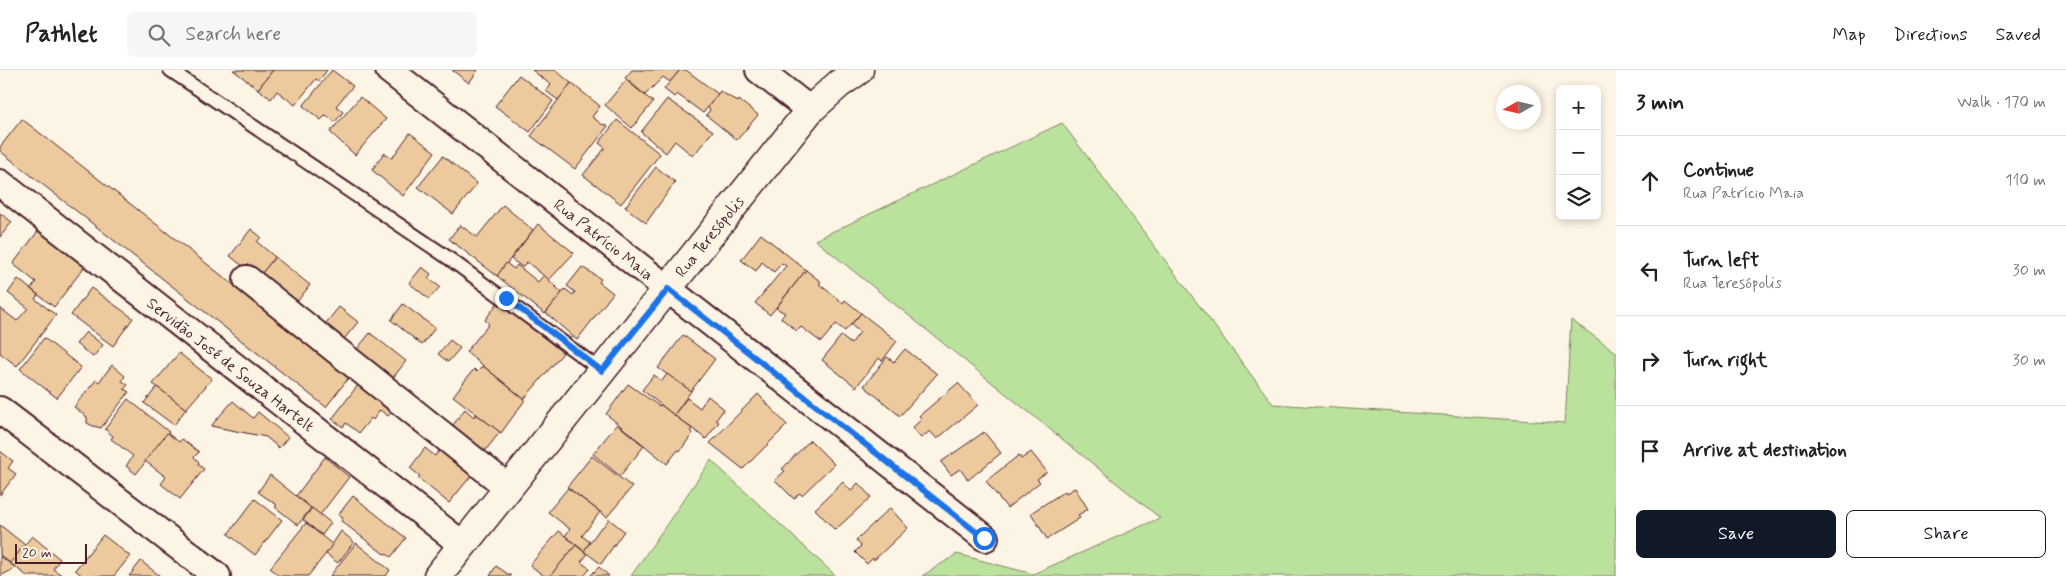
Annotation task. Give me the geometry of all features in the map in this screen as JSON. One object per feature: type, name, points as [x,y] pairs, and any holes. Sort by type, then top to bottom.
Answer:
[{"type":"street","name":"Rua Patrício Maia","points":[[389,70],[984,538]]},
{"type":"street","points":[[759,70],[810,110]]},
{"type":"street","name":"Rua Teresópolis","points":[[438,576],[810,110],[839,84],[859,70]]},
{"type":"street","name":"Servidão José de Souza Hartelt","points":[[0,183],[463,545]]},
{"type":"street","points":[[247,279],[508,488]]},
{"type":"street","points":[[0,410],[217,576]]},
{"type":"lane","points":[[170,70],[447,257],[602,371]]},
{"type":"green space","points":[[1062,123],[1273,404],[1565,423],[1571,320],[1616,352],[1616,576],[922,576],[957,554],[1033,574],[1160,518],[815,240]]},
{"type":"green space","points":[[711,460],[836,576],[631,576]]},
{"type":"building","points":[[233,70],[273,70],[258,89]]},
{"type":"building","points":[[273,70],[327,70],[319,81],[316,79],[295,105],[277,91],[271,99],[258,89]]},
{"type":"building","points":[[332,70],[353,86],[336,106],[343,112],[335,122],[326,115],[321,120],[303,106]]},
{"type":"building","points":[[452,70],[478,70],[469,83]]},
{"type":"building","points":[[532,70],[555,70],[571,83],[558,100],[546,91],[551,85]]},
{"type":"building","points":[[632,70],[680,70],[670,82],[663,77],[645,95],[625,78]]},
{"type":"building","points":[[680,70],[686,70],[718,94],[703,113],[677,94],[674,97],[664,89]]},
{"type":"building","points":[[519,75],[553,101],[530,132],[495,106]]},
{"type":"building","points":[[626,80],[653,102],[632,128],[605,105]]},
{"type":"building","points":[[571,83],[600,106],[592,117],[603,125],[608,126],[575,169],[531,136]]},
{"type":"building","points":[[720,91],[738,102],[739,100],[758,115],[737,140],[706,115],[710,110],[708,107]]},
{"type":"building","points":[[360,97],[386,119],[355,155],[330,132]]},
{"type":"building","points":[[667,99],[713,131],[693,156],[675,141],[666,153],[641,132]]},
{"type":"building","points":[[22,119],[350,376],[326,407],[0,151],[0,147]]},
{"type":"building","points":[[617,120],[660,154],[621,204],[583,175],[605,148],[599,143]]},
{"type":"building","points":[[410,133],[435,152],[403,196],[372,170],[384,153],[392,158]]},
{"type":"building","points":[[443,156],[477,184],[453,214],[418,187]]},
{"type":"building","points":[[656,167],[675,182],[646,223],[625,207]]},
{"type":"building","points":[[503,205],[533,230],[497,276],[449,239],[460,225],[477,237]]},
{"type":"building","points":[[0,213],[12,222],[0,237]]},
{"type":"building","points":[[538,224],[574,253],[549,280],[527,262],[522,267],[511,259]]},
{"type":"building","points":[[251,229],[261,237],[257,242],[275,257],[258,278],[230,256]]},
{"type":"building","points":[[38,231],[85,266],[54,307],[31,289],[36,282],[13,264]]},
{"type":"building","points":[[761,234],[806,270],[770,315],[755,303],[786,266],[782,263],[774,272],[762,262],[756,271],[741,260]]},
{"type":"building","points":[[275,257],[310,285],[293,307],[258,278]]},
{"type":"building","points":[[506,263],[514,269],[517,265],[538,282],[544,275],[562,293],[545,314],[497,276]]},
{"type":"building","points":[[422,267],[431,274],[428,278],[440,287],[429,299],[409,283]]},
{"type":"building","points":[[582,267],[601,279],[599,282],[613,293],[577,340],[546,313],[565,289],[573,295],[575,292],[567,286]]},
{"type":"building","points":[[806,270],[821,282],[819,284],[843,303],[845,300],[861,313],[845,331],[836,324],[821,342],[801,327],[797,331],[781,318],[785,313],[776,308]]},
{"type":"building","points":[[18,279],[38,295],[35,299],[56,315],[17,366],[0,353],[0,308],[17,321],[28,308],[8,293]]},
{"type":"building","points":[[91,288],[133,318],[113,346],[71,315]]},
{"type":"building","points":[[499,301],[563,353],[524,399],[466,352],[489,324],[485,320]]},
{"type":"building","points":[[403,304],[435,328],[422,345],[391,320]]},
{"type":"building","points":[[339,307],[358,322],[340,344],[321,329]]},
{"type":"building","points":[[861,313],[897,341],[882,361],[879,358],[856,387],[822,360],[841,336],[851,344],[860,332],[851,325]]},
{"type":"building","points":[[86,332],[103,345],[93,357],[76,344]]},
{"type":"building","points":[[370,333],[406,361],[389,383],[353,354]]},
{"type":"building","points":[[683,335],[715,359],[691,391],[658,368]]},
{"type":"building","points":[[44,338],[81,367],[57,398],[20,369]]},
{"type":"building","points":[[450,340],[460,348],[448,362],[438,354]]},
{"type":"building","points":[[905,349],[937,374],[900,416],[864,386],[887,357],[894,362]]},
{"type":"building","points":[[179,353],[212,379],[186,409],[153,384]]},
{"type":"building","points":[[112,365],[125,376],[122,381],[128,385],[124,389],[129,392],[101,428],[87,423],[87,417],[74,407],[96,380],[99,382]]},
{"type":"building","points":[[483,366],[525,400],[501,433],[453,396],[474,369],[477,372]]},
{"type":"building","points":[[667,374],[691,391],[674,415],[642,390],[654,375],[662,381]]},
{"type":"building","points":[[361,381],[395,407],[388,416],[380,410],[373,420],[371,418],[359,433],[346,423],[343,427],[332,419]]},
{"type":"building","points":[[958,383],[978,405],[937,439],[930,431],[921,438],[912,428],[922,419],[919,416]]},
{"type":"building","points":[[628,384],[659,406],[661,405],[692,429],[690,431],[693,433],[680,451],[678,450],[667,464],[606,414]]},
{"type":"building","points":[[157,387],[186,409],[174,425],[144,403]]},
{"type":"building","points":[[758,394],[787,425],[743,469],[710,443]]},
{"type":"building","points":[[708,396],[724,409],[716,420],[719,422],[706,439],[674,415],[687,398],[700,408]]},
{"type":"building","points":[[128,399],[169,432],[136,474],[126,466],[133,456],[111,439],[113,436],[105,429]]},
{"type":"building","points":[[233,401],[253,418],[258,412],[288,437],[279,448],[266,437],[211,426]]},
{"type":"building","points":[[465,409],[474,417],[476,414],[500,432],[481,456],[450,429]]},
{"type":"building","points":[[617,424],[644,446],[620,476],[593,454]]},
{"type":"building","points":[[984,432],[1001,453],[968,480],[960,469],[951,475],[941,462]]},
{"type":"building","points":[[167,433],[179,442],[182,439],[199,452],[194,457],[204,469],[180,499],[161,484],[166,477],[145,461]]},
{"type":"building","points":[[810,440],[834,464],[802,495],[799,493],[794,499],[775,480],[785,471],[782,469]]},
{"type":"building","points":[[443,446],[475,471],[449,503],[418,478],[420,476],[410,468],[425,448],[435,456]]},
{"type":"building","points":[[0,451],[13,461],[8,468],[16,474],[0,495]]},
{"type":"building","points":[[1031,452],[1047,472],[1037,479],[1040,482],[1007,508],[986,481],[1019,455],[1021,459]]},
{"type":"building","points":[[592,456],[632,487],[607,517],[567,487]]},
{"type":"building","points":[[325,457],[349,477],[320,515],[296,496]]},
{"type":"building","points":[[270,475],[311,508],[298,525],[275,507],[277,505],[258,492]]},
{"type":"building","points":[[843,482],[851,491],[858,483],[871,497],[835,530],[815,509]]},
{"type":"building","points":[[568,488],[600,512],[582,536],[590,542],[584,551],[565,536],[570,529],[548,512]]},
{"type":"building","points":[[1075,488],[1088,509],[1078,515],[1080,518],[1047,539],[1031,513],[1065,491],[1066,493]]},
{"type":"building","points":[[353,496],[406,538],[391,557],[384,554],[341,521],[343,518],[338,515]]},
{"type":"building","points":[[255,499],[282,520],[255,555],[228,534]]},
{"type":"building","points":[[312,508],[331,523],[322,535],[303,520]]},
{"type":"building","points":[[890,508],[908,528],[874,560],[873,558],[867,564],[855,552],[861,546],[856,540]]},
{"type":"building","points":[[609,519],[624,531],[601,564],[584,551]]},
{"type":"building","points":[[306,523],[333,545],[308,576],[279,576],[270,568]]},
{"type":"building","points":[[0,525],[25,545],[10,563],[0,555]]},
{"type":"building","points":[[341,531],[354,542],[338,563],[326,554]]},
{"type":"building","points":[[559,531],[576,545],[550,576],[544,576],[530,565]]},
{"type":"building","points":[[103,535],[130,556],[114,576],[83,576],[75,570]]},
{"type":"building","points":[[32,536],[60,559],[53,569],[63,576],[27,576],[10,563]]},
{"type":"building","points":[[356,543],[390,570],[386,576],[330,576]]},
{"type":"building","points":[[576,545],[587,555],[581,562],[590,569],[584,576],[550,576]]},
{"type":"building","points":[[0,556],[16,568],[0,576]]},
{"type":"building","points":[[141,561],[160,576],[129,576]]},
{"type":"building","points":[[496,566],[511,576],[490,576]]},
{"type":"building","points":[[599,567],[609,576],[590,576]]},
{"type":"route","points":[[506,298],[602,371],[668,289],[984,538]]}]
